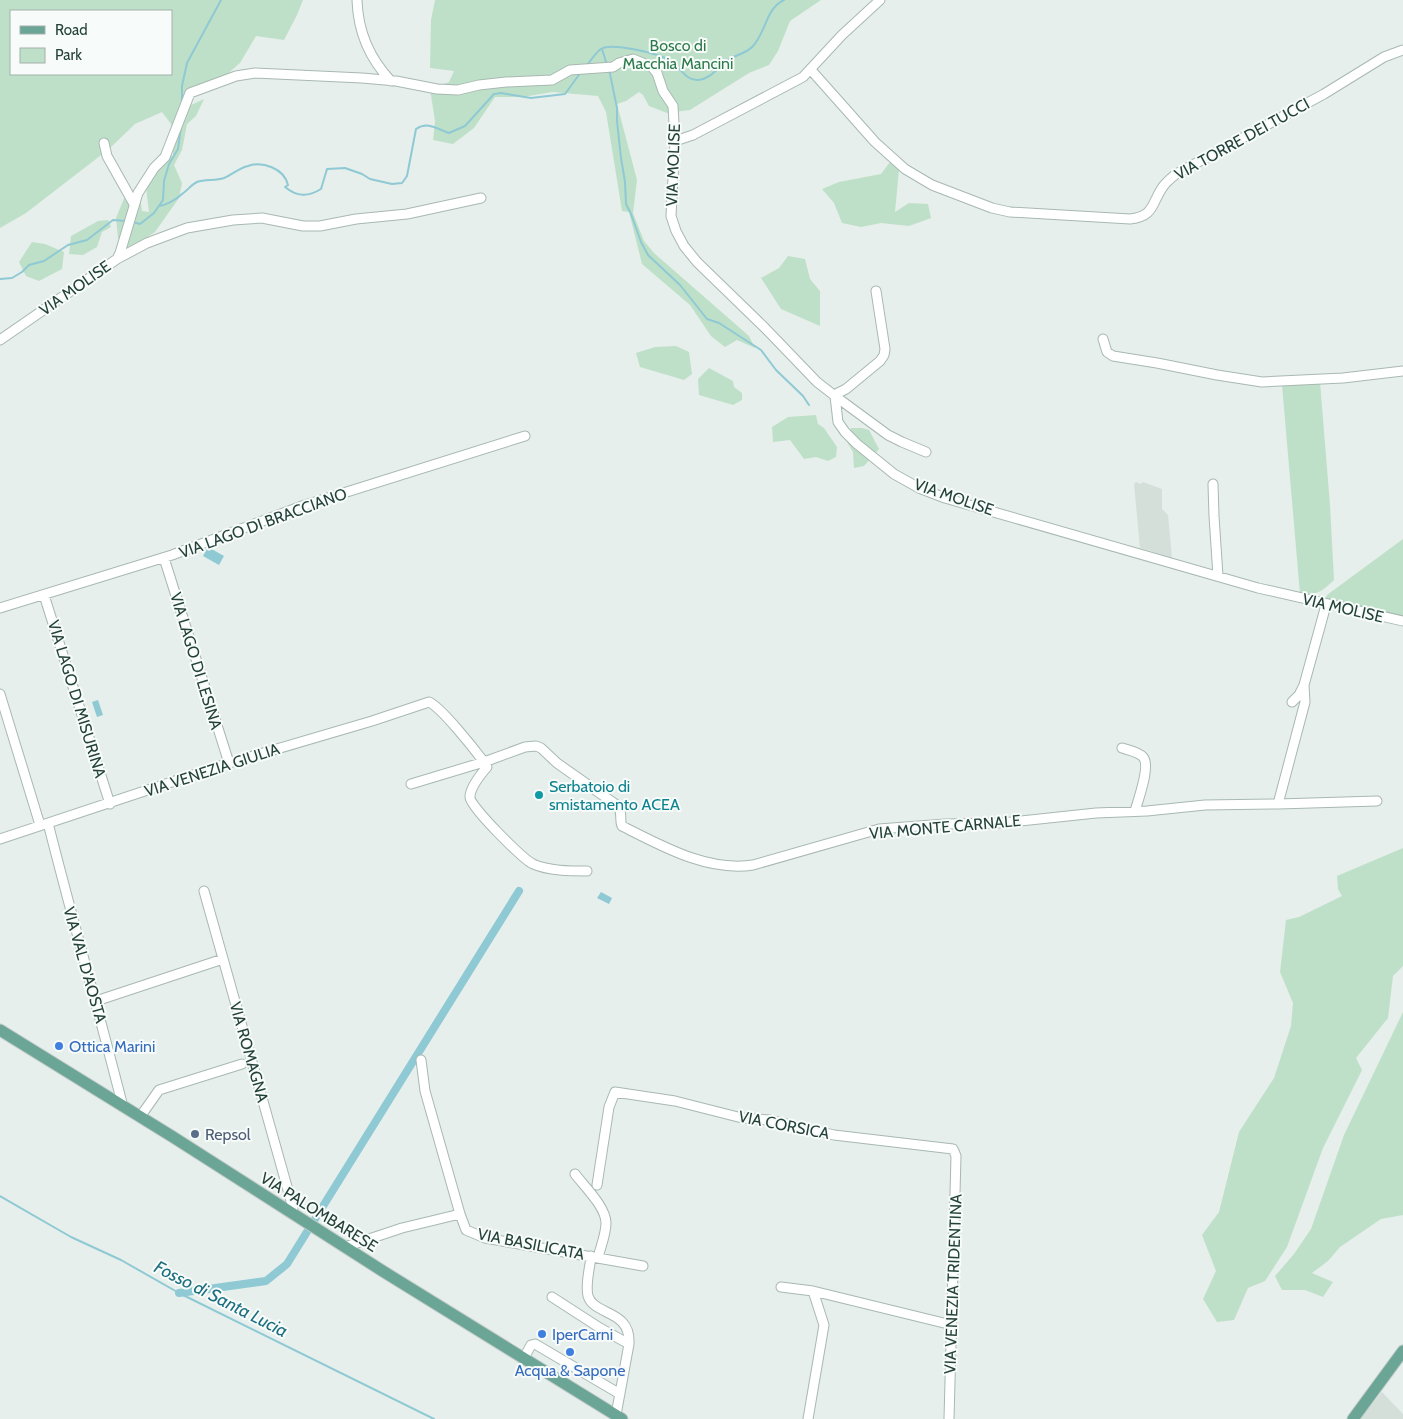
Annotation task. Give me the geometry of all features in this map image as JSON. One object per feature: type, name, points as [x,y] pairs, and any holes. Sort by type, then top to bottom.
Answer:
[{"type":"main road","name":"VIA PALOMBARESE","points":[[0,1030],[301,1220],[619,1417]]},
{"type":"main road","points":[[1353,1419],[1403,1351]]},
{"type":"street","points":[[357,0],[359,22],[365,41],[375,62],[390,81]]},
{"type":"street","points":[[675,141],[693,135],[800,78],[811,70],[842,35],[880,0]]},
{"type":"street","name":"VIA TORRE DEI TUCCI","points":[[811,70],[884,151],[905,169],[932,185],[992,208],[1010,212],[1130,219],[1141,217],[1150,212],[1165,184],[1176,174],[1324,94],[1384,57],[1403,50]]},
{"type":"street","name":"VIA MOLISE","points":[[0,340],[117,259],[134,204],[143,185],[164,157],[190,93],[236,76],[249,74],[390,81],[429,88],[458,90],[479,85],[552,80],[570,70],[614,68],[620,63],[633,59],[652,67],[657,73],[663,90],[674,106],[675,141],[672,216],[676,231],[684,246],[697,262],[817,382],[835,396],[838,422],[857,444],[894,474],[919,488],[945,498],[1218,576],[1326,604],[1403,621]]},
{"type":"street","points":[[104,143],[108,156],[134,204]]},
{"type":"street","points":[[117,259],[171,233],[207,224],[262,218],[303,226],[320,226],[356,219],[407,214],[480,198]]},
{"type":"street","points":[[876,292],[885,345],[884,356],[846,389],[835,396],[888,434],[926,452]]},
{"type":"street","points":[[1103,339],[1106,352],[1113,356],[1256,381],[1343,378],[1403,371]]},
{"type":"street","name":"VIA LAGO DI BRACCIANO","points":[[0,608],[164,558],[302,506],[525,436]]},
{"type":"street","points":[[1213,484],[1218,576]]},
{"type":"street","name":"VIA LAGO DI LESINA","points":[[164,558],[229,763]]},
{"type":"street","name":"VIA LAGO DI MISURINA","points":[[44,595],[110,804]]},
{"type":"street","points":[[1292,702],[1304,685],[1326,604]]},
{"type":"street","points":[[1278,804],[1305,702],[1304,685]]},
{"type":"street","name":"VIA VAL D'AOSTA","points":[[0,694],[44,824],[96,1001],[124,1107]]},
{"type":"street","name":"VIA VENEZIA GIULIA","points":[[0,838],[110,804],[229,763],[430,702],[436,706],[486,764]]},
{"type":"street","name":"VIA MONTE CARNALE","points":[[486,764],[529,746],[539,747],[556,763],[615,803],[621,812],[622,826],[695,859],[736,866],[766,861],[879,829],[945,824],[1002,823],[1096,813],[1205,805],[1377,801]]},
{"type":"street","points":[[1122,748],[1141,755],[1146,764],[1136,811]]},
{"type":"street","points":[[411,784],[486,764]]},
{"type":"street","points":[[486,764],[470,793],[470,800],[484,818],[526,860],[547,868],[587,871]]},
{"type":"street","name":"VIA ROMAGNA","points":[[204,891],[293,1208],[290,1213]]},
{"type":"street","points":[[96,1001],[223,959]]},
{"type":"street","points":[[422,1060],[425,1091],[460,1214]]},
{"type":"street","points":[[140,1117],[159,1090],[242,1064]]},
{"type":"street","name":"VIA CORSICA","points":[[597,1185],[609,1107],[615,1092],[674,1101],[742,1118],[770,1120],[834,1135],[955,1150]]},
{"type":"street","name":"VIA VENEZIA TRIDENTINA","points":[[949,1419],[955,1150]]},
{"type":"street","points":[[575,1174],[597,1202],[605,1216],[605,1232],[595,1257],[588,1296],[593,1303],[625,1325],[629,1333],[629,1344],[620,1394],[619,1417]]},
{"type":"street","name":"VIA BASILICATA","points":[[345,1247],[394,1231],[460,1214],[466,1230],[480,1236],[642,1266]]},
{"type":"street","points":[[781,1288],[813,1291],[952,1325]]},
{"type":"street","points":[[808,1419],[824,1325],[813,1291]]},
{"type":"street","points":[[552,1297],[629,1344]]},
{"type":"street","points":[[524,1358],[531,1345],[535,1344],[620,1394]]},
{"type":"shaded area","points":[[1136,482],[1141,484],[1143,482],[1162,489],[1162,509],[1168,515],[1172,558],[1140,548],[1134,484]]},
{"type":"shaded area","points":[[1382,1392],[1403,1414],[1403,1419],[1360,1419]]},
{"type":"green space","points":[[0,0],[303,0],[284,40],[256,36],[240,63],[217,83],[194,87],[189,106],[204,99],[196,116],[187,124],[182,150],[174,165],[182,183],[179,198],[155,232],[130,248],[118,238],[116,218],[125,196],[140,197],[142,211],[149,212],[146,187],[158,164],[173,155],[171,124],[162,112],[135,124],[109,149],[26,213],[0,228]]},
{"type":"green space","name":"Bosco di Macchia Mancini","points":[[435,0],[821,0],[790,21],[778,51],[769,65],[749,73],[690,110],[667,113],[649,106],[643,95],[639,92],[626,101],[617,104],[637,180],[633,213],[644,241],[654,253],[749,336],[755,348],[737,340],[725,347],[711,336],[690,305],[642,264],[629,212],[622,211],[606,112],[598,96],[552,92],[523,97],[495,97],[474,128],[453,144],[433,140],[435,121],[430,89],[449,82],[454,71],[430,68],[431,20]]},
{"type":"green space","points":[[890,162],[899,170],[895,212],[909,203],[928,204],[931,218],[909,226],[881,223],[861,227],[842,223],[834,203],[822,189],[839,182],[881,174]]},
{"type":"green space","points":[[108,220],[111,227],[102,232],[97,247],[83,255],[69,254],[71,236],[98,221]]},
{"type":"green space","points":[[32,242],[45,244],[64,252],[62,269],[39,281],[26,276],[19,262]]},
{"type":"green space","points":[[788,256],[805,259],[810,279],[820,291],[820,326],[781,309],[761,278],[779,268]]},
{"type":"green space","points":[[676,346],[689,352],[692,374],[684,380],[640,367],[636,353],[655,347]]},
{"type":"green space","points":[[709,368],[733,381],[734,387],[742,393],[742,400],[733,405],[699,395],[698,379]]},
{"type":"green space","points":[[1320,382],[1334,580],[1319,592],[1300,594],[1282,385]]},
{"type":"green space","points":[[816,415],[818,424],[824,428],[837,447],[836,457],[828,461],[816,457],[804,459],[790,440],[773,442],[772,427],[788,417]]},
{"type":"green space","points":[[851,428],[869,430],[879,449],[864,466],[854,468],[853,452],[847,442]]},
{"type":"green space","points":[[1403,539],[1403,618],[1325,600],[1327,595]]},
{"type":"green space","points":[[1403,848],[1403,966],[1393,976],[1388,1018],[1356,1058],[1362,1070],[1323,1148],[1287,1247],[1265,1281],[1248,1288],[1234,1320],[1217,1322],[1203,1299],[1216,1271],[1202,1235],[1219,1212],[1239,1132],[1274,1078],[1291,1026],[1293,1003],[1280,972],[1286,920],[1299,917],[1342,896],[1338,889],[1337,876]]},
{"type":"green space","points":[[1403,1012],[1403,1215],[1381,1219],[1340,1247],[1328,1261],[1312,1273],[1333,1282],[1323,1297],[1305,1290],[1282,1290],[1275,1276],[1294,1254],[1311,1229],[1344,1135]]},
{"type":"water","points":[[208,547],[224,556],[219,565],[203,556]]},
{"type":"water","points":[[98,700],[103,715],[97,717],[92,702]]},
{"type":"water","points":[[601,892],[612,898],[609,904],[597,898]]},
{"type":"waterway","points":[[182,104],[182,86],[187,63],[221,0]]},
{"type":"waterway","points":[[586,66],[601,49],[607,47],[625,48],[665,58],[690,78],[694,80],[703,79],[729,59],[751,48],[761,34],[773,9],[784,0]]},
{"type":"waterway","points":[[602,49],[607,65]]},
{"type":"waterway","points":[[609,69],[617,108],[626,204],[648,255],[680,285],[707,319],[719,323],[761,350],[776,370],[803,396],[809,405]]},
{"type":"waterway","points":[[159,206],[174,200],[197,182],[224,178],[242,168],[260,164],[277,170],[286,179],[288,185],[285,187],[294,193],[303,195],[321,189],[327,169],[345,168],[370,179],[392,184],[402,183],[407,176],[416,129],[429,126],[449,133],[465,126],[494,94],[501,93],[531,98],[565,94],[581,72]]},
{"type":"waterway","points":[[133,222],[140,224],[154,213],[163,200],[164,181],[169,164],[178,149],[181,126]]},
{"type":"waterway","points":[[0,279],[12,278],[29,265],[44,261],[68,245],[87,240],[113,220],[126,221]]},
{"type":"waterway","points":[[179,1293],[266,1281],[287,1264],[519,891]]},
{"type":"waterway","name":"Fosso di Santa Lucia","points":[[0,1196],[71,1237],[121,1260],[179,1293],[434,1419]]},
{"type":"place","name":"Serbatoio di smistamento ACEA","points":[[539,795]]},
{"type":"place","name":"Ottica Marini","points":[[59,1046]]},
{"type":"place","name":"Repsol","points":[[195,1134]]},
{"type":"place","name":"IperCarni","points":[[542,1334]]},
{"type":"place","name":"Acqua & Sapone","points":[[570,1352]]}]
